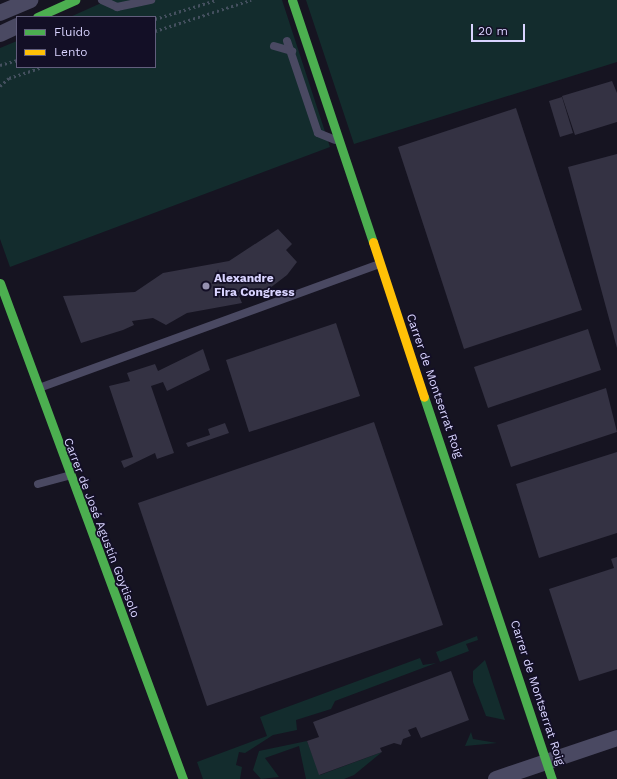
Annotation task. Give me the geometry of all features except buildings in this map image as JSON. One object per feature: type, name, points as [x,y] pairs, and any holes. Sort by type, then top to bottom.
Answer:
[{"type":"street","points":[[0,13],[29,0]]},
{"type":"street","points":[[39,16],[75,0]]},
{"type":"street","name":"Carrer de Montserrat Roig","points":[[292,0],[552,779]]},
{"type":"street","points":[[0,34],[16,26]]},
{"type":"street","name":"Carrer de José Agustín Goytisolo","points":[[0,283],[36,389],[68,476],[183,779]]},
{"type":"street","points":[[496,779],[617,738]]},
{"type":"lane","points":[[102,0],[117,7],[151,0]]},
{"type":"lane","points":[[287,41],[292,51],[318,133],[340,143]]},
{"type":"lane","points":[[274,46],[292,51]]},
{"type":"lane","points":[[36,389],[381,264]]},
{"type":"lane","points":[[38,484],[68,476]]},
{"type":"path","points":[[156,19],[216,0]]},
{"type":"path","points":[[156,31],[250,0]]},
{"type":"path","points":[[0,66],[16,60]]},
{"type":"path","points":[[0,86],[9,78],[39,68]]},
{"type":"green space","points":[[108,0],[282,0],[330,147],[10,267],[0,239],[0,48],[16,41],[16,68],[156,68],[156,16],[72,16]]},
{"type":"green space","points":[[306,0],[617,0],[617,62],[354,144]]},
{"type":"green space","points":[[477,636],[478,640],[466,644],[469,651],[440,662],[436,652]]},
{"type":"green space","points":[[420,658],[423,665],[436,663],[335,701],[331,709],[296,720],[297,730],[273,735],[245,753],[239,752],[236,765],[242,767],[240,779],[203,779],[197,762],[267,736],[260,717]]},
{"type":"green space","points":[[485,660],[505,720],[486,716],[473,682],[473,671]]},
{"type":"green space","points":[[471,732],[473,739],[497,743],[465,746]]},
{"type":"green space","points":[[307,741],[320,775],[382,752],[354,775],[344,779],[306,779],[299,746],[265,758],[279,777],[261,779],[253,770],[259,751]]},
{"type":"traffic: fast","points":[[39,16],[75,0]]},
{"type":"traffic: fast","points":[[292,0],[373,242]]},
{"type":"traffic: fast","points":[[0,283],[183,779]]},
{"type":"traffic: fast","points":[[424,397],[552,779]]},
{"type":"traffic: slow","points":[[373,242],[424,397]]},
{"type":"place","name":"Alexandre Fira Congress","points":[[206,286]]}]
